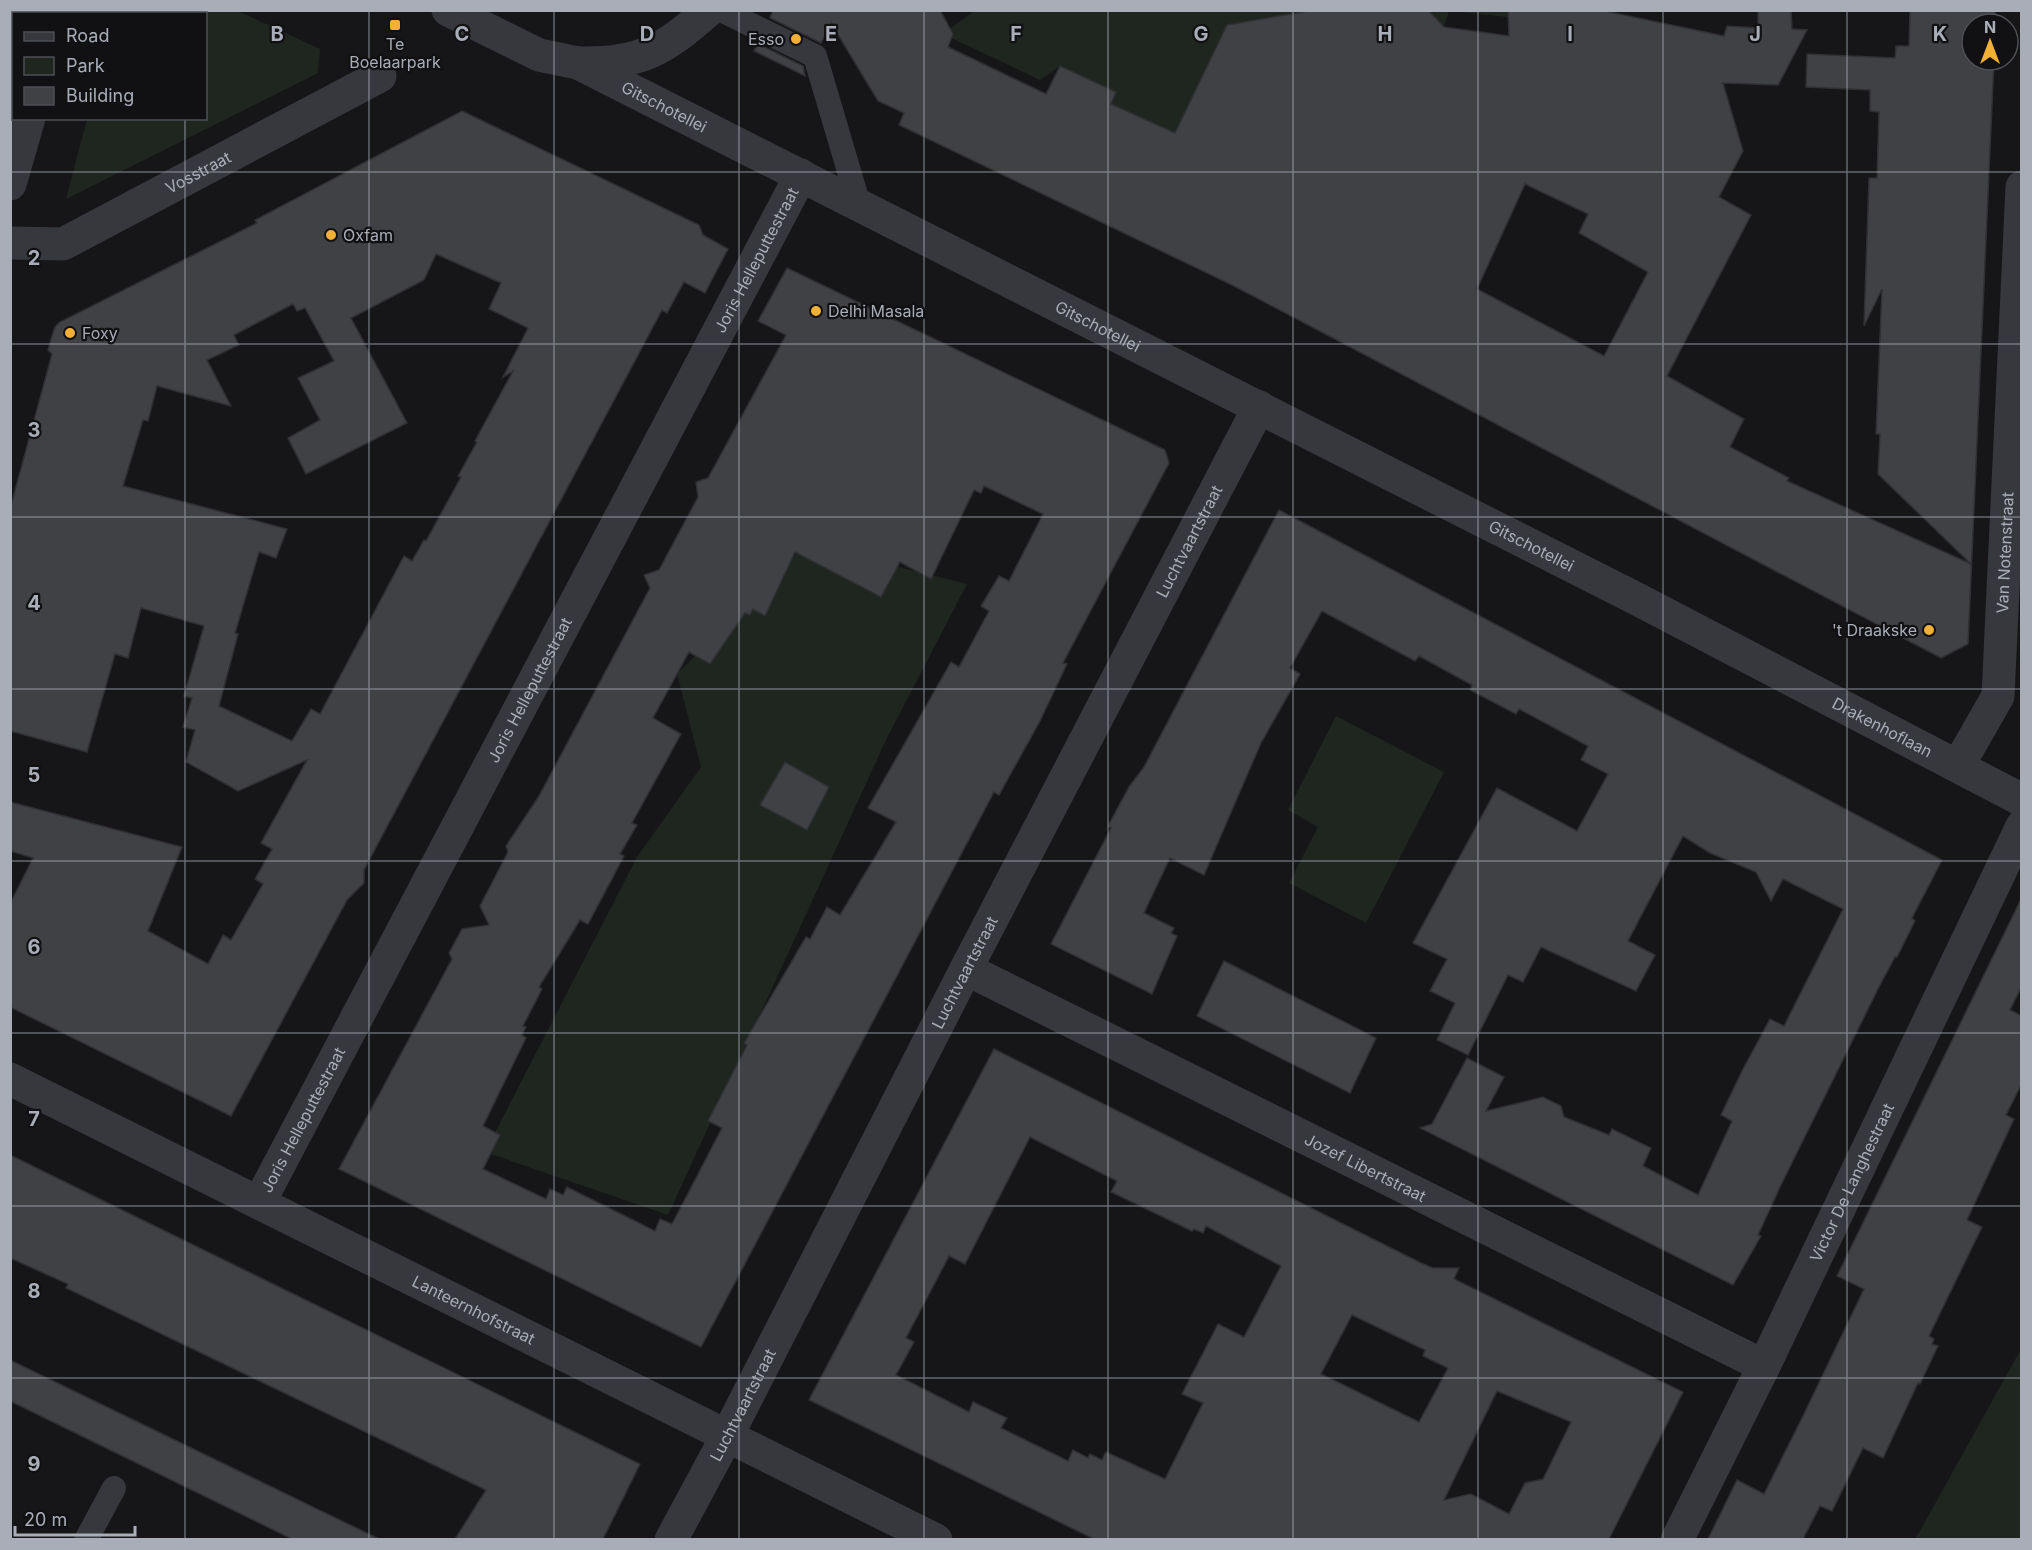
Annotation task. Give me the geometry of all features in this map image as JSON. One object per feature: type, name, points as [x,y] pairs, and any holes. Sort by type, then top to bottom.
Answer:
[{"type":"street","name":"Gitschotellei","points":[[448,10],[539,55],[578,63],[1635,598],[1743,656]]},
{"type":"street","points":[[578,63],[602,63],[644,56],[676,39],[709,10]]},
{"type":"street","name":"Vosstraat","points":[[10,243],[63,244],[380,76]]},
{"type":"street","points":[[10,184],[28,120]]},
{"type":"street","name":"Joris Helleputtestraat","points":[[259,1203],[801,175]]},
{"type":"street","name":"Van Notenstraat","points":[[1958,766],[1998,696],[2022,187]]},
{"type":"street","name":"Luchtvaartstraat","points":[[670,1539],[726,1436],[1259,407]]},
{"type":"street","name":"Drakenhoflaan","points":[[1743,656],[2022,800]]},
{"type":"street","name":"Victor De Langhestraat","points":[[1677,1539],[1764,1366],[2022,826]]},
{"type":"street","name":"Jozef Libertstraat","points":[[966,969],[1764,1366]]},
{"type":"street","name":"Lanteernhofstraat","points":[[10,1079],[936,1539]]},
{"type":"lane","points":[[721,10],[815,56],[859,205]]},
{"type":"lane","points":[[86,1539],[114,1488]]},
{"type":"green space","points":[[1294,10],[1296,13],[1227,25],[1175,133],[1137,116],[1119,153],[1095,143],[1115,92],[1060,66],[1040,80],[943,34],[974,11]]},
{"type":"green space","points":[[238,11],[320,49],[318,73],[66,199],[87,120],[207,120],[207,12],[114,12]]},
{"type":"green space","points":[[1428,11],[1449,11],[1444,27]]},
{"type":"green space","points":[[1449,11],[1508,11],[1508,17]]},
{"type":"green space","points":[[806,544],[967,584],[886,740],[668,1215],[485,1152],[637,857],[701,767],[677,674]]},
{"type":"green space","points":[[1336,716],[1444,772],[1366,923],[1289,883],[1318,827],[1288,810]]},
{"type":"green space","points":[[2021,1349],[2021,1539],[1915,1539],[1921,1529]]},
{"type":"building","points":[[773,10],[940,10],[953,34],[948,47],[1046,94],[1060,66],[1116,92],[1111,104],[1175,133],[1227,25],[1314,10],[1428,10],[1444,27],[1509,36],[1508,10],[1600,10],[1724,36],[1727,26],[1758,28],[1758,10],[1791,10],[1792,29],[1807,30],[1778,85],[1723,83],[1743,151],[1719,197],[1751,215],[1667,376],[1744,419],[1730,447],[1789,478],[1787,481],[1971,564],[1878,474],[1880,434],[1876,434],[1882,289],[1864,326],[1869,178],[1877,178],[1879,112],[1870,111],[1870,90],[1806,87],[1807,54],[1895,58],[1896,46],[1909,46],[1910,10],[1995,10],[1995,12],[1960,12],[1960,72],[1993,72],[1968,644],[1941,658],[1234,286],[899,125],[904,113],[878,101],[831,23],[821,43],[770,18]],"holes":[[[1525,184],[1588,214],[1579,233],[1648,272],[1604,356],[1477,289]]]},
{"type":"building","points":[[758,44],[803,66],[805,76],[754,51]]},
{"type":"building","points":[[462,111],[699,225],[703,235],[728,249],[705,293],[684,282],[667,313],[662,310],[364,870],[364,883],[347,900],[231,1116],[10,1007],[10,904],[33,858],[10,851],[10,802],[182,847],[148,931],[208,964],[223,935],[231,940],[263,884],[255,879],[272,849],[261,843],[307,760],[238,791],[186,762],[195,730],[183,727],[192,698],[184,696],[204,626],[141,608],[128,658],[115,654],[87,752],[10,731],[10,509],[52,354],[48,350],[55,327],[60,322],[257,223],[255,220]],"holes":[[[436,254],[501,283],[489,309],[528,328],[503,377],[513,371],[475,441],[477,442],[458,476],[461,477],[426,541],[424,540],[412,561],[404,556],[320,714],[311,709],[292,741],[219,706],[238,634],[235,633],[259,552],[276,558],[287,529],[123,486],[143,420],[148,421],[157,386],[231,406],[207,360],[239,345],[234,335],[293,304],[297,311],[305,308],[334,361],[298,378],[320,420],[288,438],[306,474],[407,423],[351,318],[424,280]]]},
{"type":"building","points":[[787,268],[1165,450],[1169,463],[1063,663],[1067,664],[1040,721],[999,795],[994,792],[701,1347],[339,1169],[452,959],[449,953],[462,929],[489,925],[480,906],[508,852],[506,846],[539,796],[650,588],[644,575],[659,570],[698,497],[696,482],[708,478],[786,335],[758,321]],"holes":[[[984,486],[1043,514],[1009,581],[999,576],[981,606],[989,611],[959,667],[951,662],[868,808],[896,822],[840,915],[827,907],[810,939],[806,937],[744,1043],[747,1045],[708,1121],[722,1128],[672,1224],[660,1219],[655,1231],[567,1187],[563,1195],[550,1189],[546,1199],[483,1169],[500,1135],[483,1126],[526,1038],[522,1035],[526,1027],[523,1026],[542,989],[539,987],[580,920],[588,924],[624,856],[620,854],[637,825],[632,823],[681,734],[653,718],[689,652],[710,664],[745,613],[750,615],[753,609],[765,616],[795,552],[881,597],[900,562],[931,579],[974,490],[981,493]]]},
{"type":"building","points":[[1279,510],[1942,860],[1912,918],[1915,921],[1879,987],[1781,1185],[1758,1235],[1761,1236],[1733,1285],[1420,1128],[1432,1124],[1467,1058],[1504,1077],[1486,1111],[1543,1097],[1561,1106],[1564,1117],[1609,1135],[1612,1129],[1651,1148],[1643,1166],[1698,1195],[1732,1121],[1721,1115],[1742,1071],[1770,1019],[1784,1026],[1843,909],[1783,879],[1771,901],[1756,872],[1710,853],[1683,836],[1628,941],[1655,955],[1636,991],[1541,947],[1523,982],[1508,975],[1468,1055],[1437,1040],[1455,1003],[1430,991],[1447,959],[1413,943],[1497,788],[1577,831],[1608,774],[1581,760],[1588,746],[1519,709],[1516,714],[1470,690],[1472,685],[1419,656],[1415,661],[1322,611],[1290,668],[1300,674],[1261,743],[1204,875],[1170,858],[1144,913],[1174,928],[1171,933],[1177,936],[1152,994],[1051,944],[1111,828],[1108,826],[1129,787],[1144,767]]},
{"type":"building","points":[[785,762],[829,787],[807,830],[760,805]]},
{"type":"building","points":[[2022,897],[2022,986],[2010,1010],[2022,1016],[2022,1083],[2006,1115],[2014,1119],[1967,1220],[1982,1227],[1929,1336],[1934,1339],[1932,1344],[1938,1346],[1920,1384],[1918,1383],[1883,1458],[1863,1448],[1832,1511],[1820,1506],[1803,1539],[1708,1539],[1737,1480],[1764,1494],[1802,1418],[1864,1289],[1837,1276]]},
{"type":"building","points":[[1224,961],[1376,1038],[1350,1093],[1197,1016]]},
{"type":"building","points":[[994,1049],[1421,1263],[1433,1268],[1459,1268],[1454,1279],[1683,1392],[1609,1539],[1094,1539],[809,1400]],"holes":[[[1030,1137],[1117,1181],[1111,1192],[1192,1231],[1194,1229],[1203,1233],[1206,1226],[1281,1266],[1244,1337],[1218,1324],[1182,1394],[1203,1403],[1165,1479],[1106,1452],[1102,1460],[1090,1454],[1088,1458],[1073,1450],[1068,1461],[1001,1428],[1007,1418],[973,1402],[969,1412],[896,1375],[914,1342],[906,1338],[949,1256],[965,1264]],[[1352,1315],[1425,1350],[1423,1356],[1448,1368],[1419,1422],[1321,1374]],[[1497,1391],[1571,1422],[1543,1479],[1525,1483],[1509,1514],[1471,1494],[1444,1500]]]},
{"type":"building","points":[[10,1155],[640,1464],[603,1539],[455,1539],[486,1490],[66,1288],[68,1284],[10,1258]]},
{"type":"building","points":[[10,1360],[379,1539],[292,1539],[10,1401]]},
{"type":"place","name":"Te Boelaarpark","points":[[395,25]]},
{"type":"place","name":"Esso","points":[[796,39]]},
{"type":"place","name":"Oxfam","points":[[331,235]]},
{"type":"place","name":"Delhi Masala","points":[[816,311]]},
{"type":"place","name":"Foxy","points":[[70,333]]},
{"type":"place","name":"'t Draakske","points":[[1929,630]]}]
